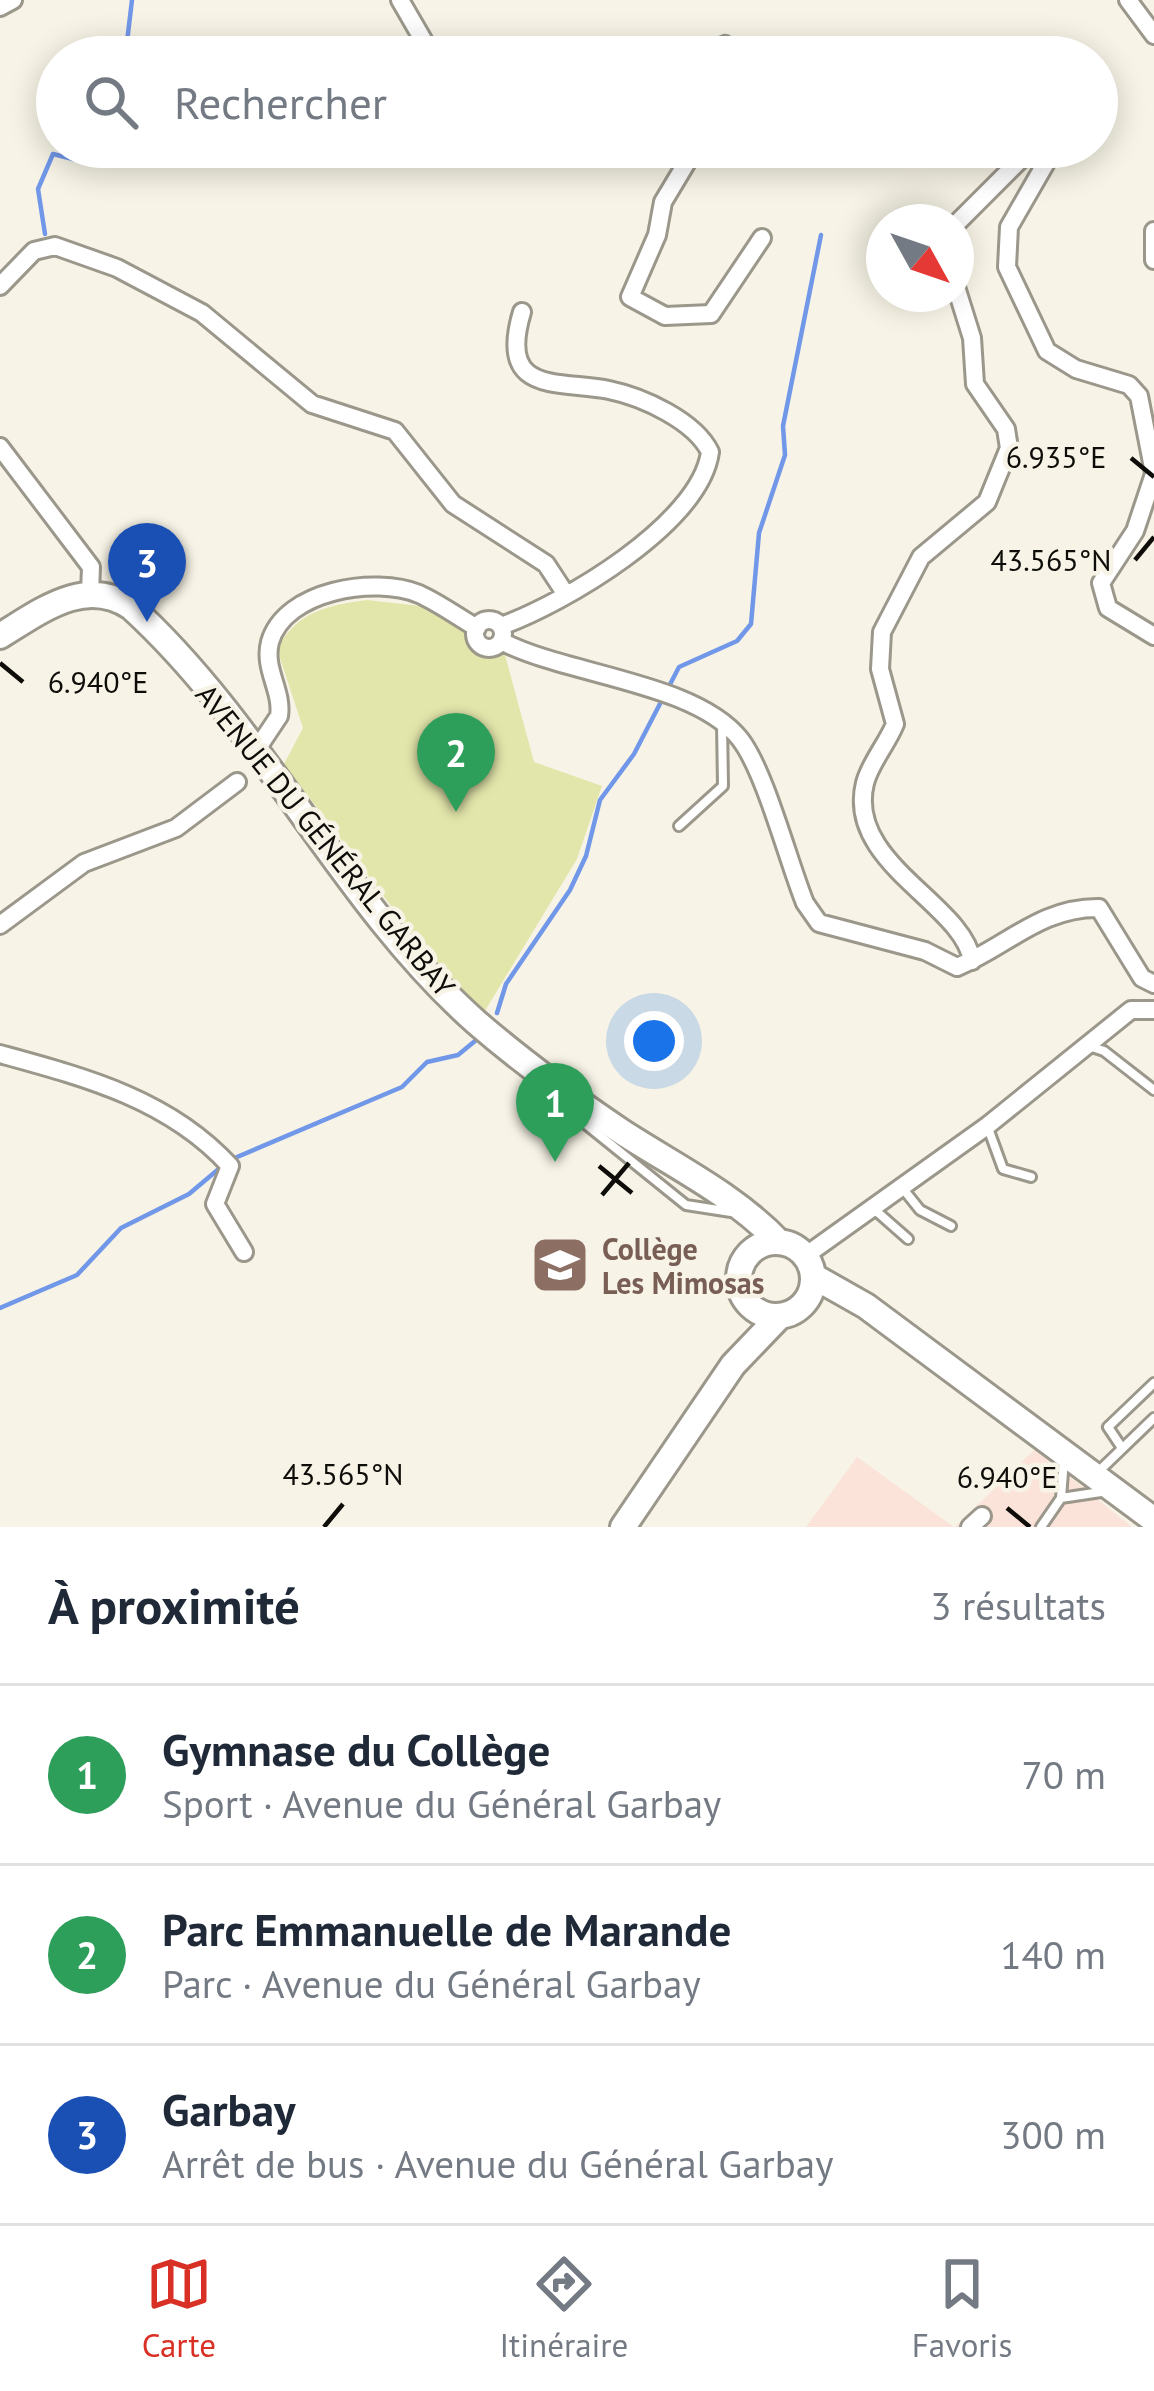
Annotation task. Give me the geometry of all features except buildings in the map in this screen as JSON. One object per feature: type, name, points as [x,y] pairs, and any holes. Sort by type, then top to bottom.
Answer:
[{"type":"main road","points":[[0,636],[60,600],[90,594]]},
{"type":"main road","name":"AVENUE DU GÉNÉRAL GARBAY","points":[[90,594],[117,598],[147,622],[442,987],[530,1063],[748,1211],[779,1242]]},
{"type":"main road","name":"AVENUE DU GÉNÉRAL GARBAY","points":[[708,1186],[733,1212],[746,1258]]},
{"type":"main road","points":[[734,1365],[747,1331],[746,1300],[739,1279],[746,1258],[755,1249],[779,1242],[1154,1520]]},
{"type":"main road","points":[[803,1304],[809,1266]]},
{"type":"main road","points":[[746,1300],[755,1309],[779,1316]]},
{"type":"main road","points":[[623,1527],[734,1365],[779,1316],[803,1304],[838,1300],[866,1306]]},
{"type":"street","points":[[0,7],[13,0]]},
{"type":"street","points":[[400,0],[421,36]]},
{"type":"street","points":[[1128,0],[1154,34]]},
{"type":"street","points":[[683,168],[663,202],[657,235],[630,297],[664,316],[711,314],[762,238]]},
{"type":"street","points":[[974,206],[1012,168]]},
{"type":"street","points":[[1043,168],[1010,227],[1007,267],[1047,352],[1076,369],[1129,385],[1138,396],[1154,474],[1147,506],[1101,583],[1108,608],[1154,636]]},
{"type":"street","points":[[1154,232],[1154,260]]},
{"type":"street","points":[[0,286],[29,255],[46,246],[134,277],[220,325],[312,404],[394,431],[453,504],[546,564],[565,593]]},
{"type":"street","points":[[501,634],[565,593],[599,578],[642,542],[698,484],[710,452],[700,433],[615,391],[541,382],[525,368],[516,348],[522,312]]},
{"type":"street","points":[[964,312],[972,338],[975,384],[1006,429],[1009,448],[1001,479],[987,502],[921,557],[882,632],[880,669],[895,724],[866,777],[861,810],[892,863],[966,940],[972,961]]},
{"type":"street","points":[[0,447],[91,567],[90,594]]},
{"type":"street","points":[[255,752],[280,716],[268,658],[280,622],[309,601],[384,587],[417,593],[477,628],[486,621],[501,634],[722,722],[749,757],[805,903],[819,923],[925,951],[957,967],[1012,933],[1072,908],[1099,908],[1142,978],[1154,984]]},
{"type":"street","points":[[0,925],[84,863],[176,828],[237,782]]},
{"type":"street","points":[[809,1266],[874,1208],[987,1126],[1131,1010],[1154,1010]]},
{"type":"street","points":[[0,1054],[92,1079],[183,1121],[227,1162],[215,1204],[244,1252]]},
{"type":"lane","points":[[679,826],[723,786],[722,722]]},
{"type":"lane","points":[[1088,1046],[1104,1051],[1154,1090]]},
{"type":"lane","points":[[530,1063],[555,1101],[686,1205],[733,1212]]},
{"type":"lane","points":[[987,1126],[1003,1168],[1031,1177]]},
{"type":"lane","points":[[903,1189],[920,1210],[951,1226]]},
{"type":"lane","points":[[874,1208],[883,1222],[908,1239]]},
{"type":"lane","points":[[1122,1448],[1108,1427],[1154,1383]]},
{"type":"lane","points":[[1061,1498],[1107,1482],[1122,1448],[1154,1418]]},
{"type":"lane","points":[[1041,1527],[1061,1498],[1065,1452]]},
{"type":"shaded area","points":[[1035,1449],[1132,1527],[955,1527]]},
{"type":"shaded area","points":[[857,1457],[954,1527],[806,1527]]},
{"type":"green space","points":[[367,600],[420,606],[505,655],[534,762],[602,786],[577,859],[483,1014],[422,947],[284,764],[303,728],[277,649],[294,626],[314,612]]},
{"type":"waterway","points":[[128,36],[132,0]]},
{"type":"waterway","points":[[45,234],[38,189],[47,168]]},
{"type":"waterway","points":[[497,1013],[506,984],[570,890],[586,856],[600,800],[634,754],[679,667],[737,641],[751,624],[759,533],[785,455],[783,426],[821,235]]},
{"type":"waterway","points":[[230,1160],[402,1087],[427,1062],[458,1055],[475,1041]]},
{"type":"waterway","points":[[0,1308],[77,1275],[121,1228],[189,1194],[221,1167]]},
{"type":"place","name":"Garbay","points":[[147,622]]},
{"type":"place","name":"Parc Emmanuelle de Marande","points":[[456,812]]},
{"type":"place","name":"Gymnase du Collège","points":[[555,1162]]},
{"type":"place","name":"Collège Les Mimosas","points":[[560,1265]]}]
